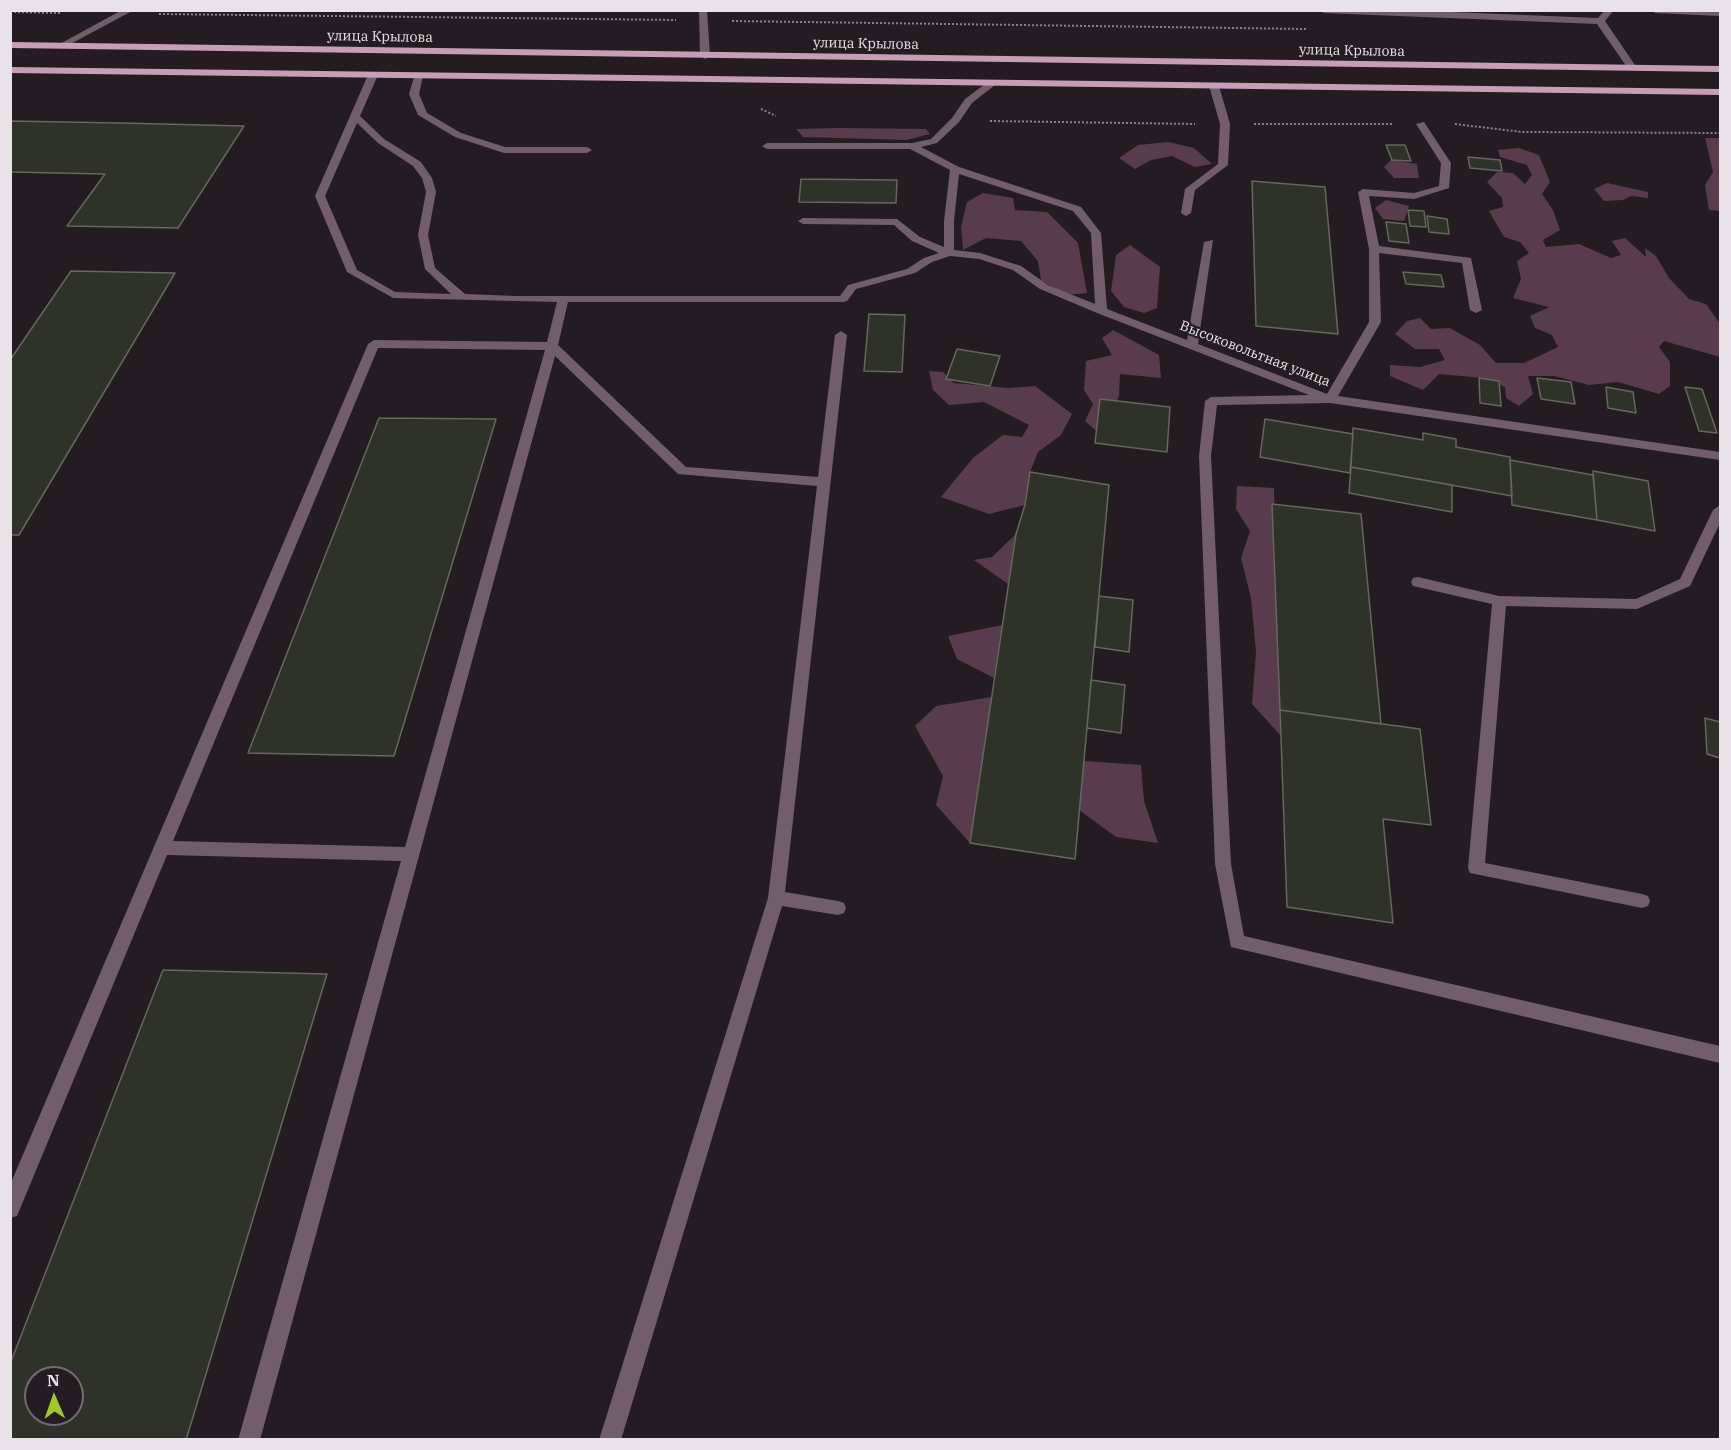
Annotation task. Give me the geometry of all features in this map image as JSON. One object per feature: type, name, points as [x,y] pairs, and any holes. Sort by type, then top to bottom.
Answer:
[{"type":"main road","name":"улица Крылова","points":[[10,45],[1720,69]]},
{"type":"main road","points":[[10,70],[1720,92]]},
{"type":"street","points":[[1324,10],[1600,21]]},
{"type":"street","points":[[1600,21],[1610,10]]},
{"type":"street","points":[[1656,10],[1720,14]]},
{"type":"street","points":[[60,46],[127,12]]},
{"type":"street","points":[[703,15],[705,56]]},
{"type":"street","points":[[1600,21],[1632,68]]},
{"type":"street","points":[[373,75],[320,196],[352,272],[393,296],[563,299],[843,299],[852,287],[911,271],[928,260],[949,253]]},
{"type":"street","points":[[418,76],[414,94],[423,115],[458,135],[504,150],[586,150]]},
{"type":"street","points":[[767,146],[912,146],[934,141],[956,120],[968,101],[992,83]]},
{"type":"street","points":[[1186,213],[1190,189],[1223,165],[1225,124],[1214,86]]},
{"type":"street","points":[[355,116],[381,141],[417,164],[426,178],[431,192],[423,236],[430,269],[463,298]]},
{"type":"street","points":[[1421,124],[1446,163],[1444,188],[1414,196],[1363,192],[1374,249],[1376,322],[1330,399],[1211,401],[1205,456],[1222,852],[1237,942],[1720,1055]]},
{"type":"street","points":[[912,146],[956,169],[1077,209],[1096,233],[1101,311]]},
{"type":"street","points":[[949,253],[949,221],[956,169]]},
{"type":"street","points":[[803,221],[897,222],[916,239],[949,253]]},
{"type":"street","points":[[1192,346],[1209,242]]},
{"type":"street","points":[[1374,249],[1467,260],[1476,310]]},
{"type":"street","name":"Высоковольтная улица","points":[[949,253],[980,256],[1017,268],[1044,287],[1101,311],[1330,399],[1720,456]]},
{"type":"street","points":[[249,1440],[552,346],[563,299]]},
{"type":"street","points":[[610,1440],[776,898],[841,335]]},
{"type":"street","points":[[10,1209],[374,344],[552,346],[683,471],[823,482]]},
{"type":"street","points":[[1418,582],[1499,601],[1637,604],[1685,582],[1720,510]]},
{"type":"street","points":[[1499,601],[1476,868],[1642,901]]},
{"type":"street","points":[[162,848],[411,854]]},
{"type":"street","points":[[776,898],[838,908]]},
{"type":"path","points":[[10,12],[68,13]]},
{"type":"path","points":[[127,12],[703,15],[1310,29]]},
{"type":"path","points":[[754,106],[780,118]]},
{"type":"path","points":[[956,120],[1225,124],[1454,124],[1522,132],[1720,133]]},
{"type":"shaded area","points":[[796,129],[926,129],[930,134],[907,140],[803,137]]},
{"type":"shaded area","points":[[1705,138],[1720,138],[1720,211],[1709,210],[1705,185],[1713,172]]},
{"type":"shaded area","points":[[1168,142],[1194,148],[1212,164],[1195,167],[1172,156],[1151,160],[1135,169],[1119,158],[1138,145]]},
{"type":"shaded area","points":[[1519,148],[1539,155],[1550,182],[1542,194],[1553,210],[1560,230],[1543,240],[1546,247],[1579,244],[1611,258],[1621,255],[1612,241],[1625,238],[1646,257],[1645,248],[1656,256],[1669,278],[1689,299],[1706,304],[1720,324],[1720,357],[1664,341],[1659,347],[1670,362],[1670,386],[1659,394],[1618,382],[1589,385],[1554,376],[1528,376],[1533,394],[1519,406],[1506,398],[1505,387],[1483,378],[1439,374],[1423,390],[1390,376],[1390,365],[1420,367],[1445,360],[1439,349],[1415,349],[1395,334],[1407,321],[1420,318],[1431,329],[1450,328],[1480,345],[1496,363],[1524,363],[1558,347],[1552,335],[1535,328],[1530,316],[1549,307],[1513,298],[1521,279],[1517,261],[1529,253],[1520,242],[1504,237],[1489,211],[1503,207],[1502,198],[1487,182],[1497,172],[1513,173],[1525,184],[1532,175],[1527,165],[1500,157],[1498,150]]},
{"type":"shaded area","points":[[1391,160],[1417,164],[1419,178],[1394,178],[1384,167]]},
{"type":"shaded area","points":[[1607,183],[1648,192],[1648,198],[1631,196],[1623,200],[1604,201],[1594,189]]},
{"type":"shaded area","points":[[983,193],[1013,198],[1015,210],[1047,212],[1078,243],[1087,293],[1066,295],[1041,280],[1038,261],[1021,241],[986,238],[963,250],[961,227],[967,202]]},
{"type":"shaded area","points":[[1386,200],[1409,206],[1404,221],[1383,219],[1375,208]]},
{"type":"shaded area","points":[[1130,245],[1160,267],[1157,308],[1144,313],[1124,307],[1111,291],[1116,255]]},
{"type":"shaded area","points":[[1113,330],[1159,355],[1161,378],[1120,374],[1119,396],[1102,436],[1085,421],[1093,404],[1084,390],[1086,361],[1112,355],[1102,338]]},
{"type":"shaded area","points":[[929,371],[943,372],[954,383],[1008,388],[1035,386],[1072,414],[1061,435],[1038,452],[1030,472],[1025,505],[989,514],[941,497],[973,458],[1003,435],[1022,437],[1029,425],[984,402],[949,405],[933,390]]},
{"type":"shaded area","points":[[1237,486],[1274,488],[1281,736],[1252,704],[1256,652],[1251,598],[1241,558],[1250,531],[1236,509]]},
{"type":"shaded area","points":[[1016,534],[1008,584],[974,560],[992,557]]},
{"type":"shaded area","points":[[1002,625],[994,678],[957,659],[948,636]]},
{"type":"shaded area","points":[[992,697],[970,843],[936,805],[943,776],[915,726],[936,706]]},
{"type":"shaded area","points":[[1084,761],[1141,765],[1144,801],[1158,843],[1116,837],[1079,810]]},
{"type":"building","points":[[10,121],[244,126],[178,228],[67,226],[105,174],[10,172]]},
{"type":"building","points":[[1386,145],[1405,145],[1411,161],[1392,160]]},
{"type":"building","points":[[1468,157],[1500,160],[1502,171],[1470,168]]},
{"type":"building","points":[[801,179],[897,180],[896,203],[799,202]]},
{"type":"building","points":[[1252,181],[1325,187],[1338,334],[1256,326]]},
{"type":"building","points":[[1408,210],[1424,211],[1426,227],[1410,226]]},
{"type":"building","points":[[1427,216],[1447,219],[1449,234],[1429,232]]},
{"type":"building","points":[[1386,222],[1406,224],[1409,243],[1389,241]]},
{"type":"building","points":[[71,271],[175,273],[19,535],[10,535],[10,360]]},
{"type":"building","points":[[1403,272],[1441,275],[1444,287],[1406,284]]},
{"type":"building","points":[[869,314],[905,315],[902,372],[864,371]]},
{"type":"building","points":[[957,349],[1000,356],[990,386],[946,379]]},
{"type":"building","points":[[1479,378],[1499,381],[1501,406],[1480,403]]},
{"type":"building","points":[[1537,378],[1571,382],[1575,404],[1541,399]]},
{"type":"building","points":[[1606,387],[1633,392],[1636,413],[1608,408]]},
{"type":"building","points":[[1685,387],[1702,389],[1717,433],[1699,431]]},
{"type":"building","points":[[1100,399],[1170,407],[1167,452],[1095,443]]},
{"type":"building","points":[[379,418],[496,419],[394,756],[248,753]]},
{"type":"building","points":[[1265,419],[1353,434],[1350,473],[1260,457]]},
{"type":"building","points":[[1353,428],[1423,440],[1423,433],[1456,439],[1456,447],[1510,457],[1512,496],[1351,467]]},
{"type":"building","points":[[1510,460],[1593,475],[1597,520],[1512,505]]},
{"type":"building","points":[[1351,467],[1452,485],[1452,512],[1349,493]]},
{"type":"building","points":[[1593,471],[1648,481],[1655,531],[1597,520]]},
{"type":"building","points":[[1030,472],[1109,485],[1075,859],[970,843],[1016,534],[1025,505]]},
{"type":"building","points":[[1272,504],[1361,514],[1381,724],[1280,710]]},
{"type":"building","points":[[1099,596],[1133,600],[1129,652],[1095,647]]},
{"type":"building","points":[[1091,680],[1125,685],[1121,733],[1087,728]]},
{"type":"building","points":[[1280,710],[1420,729],[1431,825],[1383,819],[1393,923],[1287,907]]},
{"type":"building","points":[[1705,718],[1720,722],[1720,758],[1707,754]]},
{"type":"building","points":[[163,970],[327,974],[186,1440],[10,1440],[10,1364]]}]
